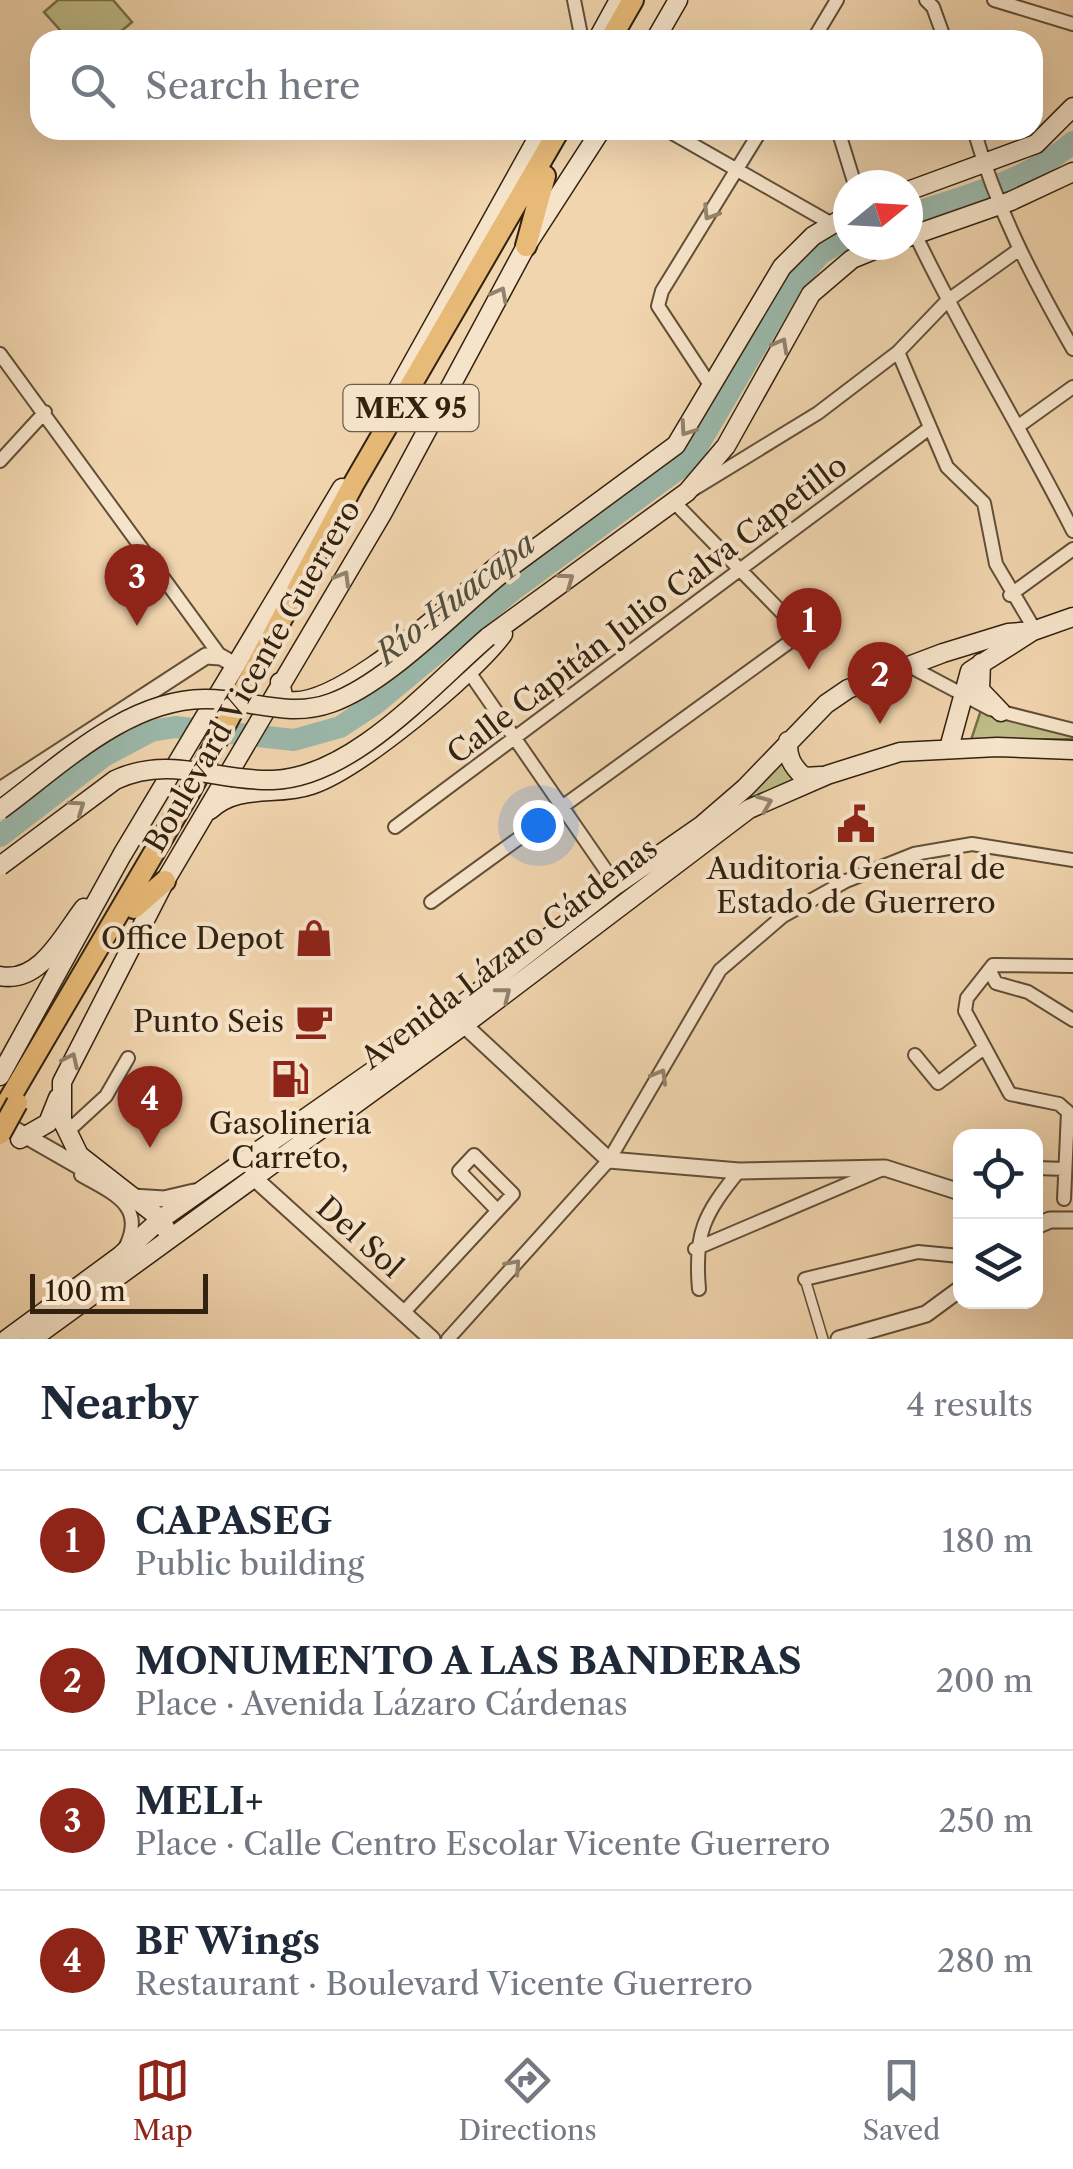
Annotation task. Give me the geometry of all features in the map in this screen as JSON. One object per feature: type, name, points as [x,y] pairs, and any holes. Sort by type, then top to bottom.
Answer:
[{"type":"highway","points":[[616,30],[633,0]]},
{"type":"highway","points":[[629,30],[646,0]]},
{"type":"highway","name":"Boulevard Vicente Guerrero","points":[[6,1110],[201,802],[249,679],[353,485],[553,140]]},
{"type":"highway","name":"Boulevard Vicente Guerrero","points":[[249,679],[565,140]]},
{"type":"highway","points":[[526,246],[545,176]]},
{"type":"highway","points":[[353,485],[362,453]]},
{"type":"highway","name":"Boulevard Vicente Guerrero","points":[[12,1135],[6,1110],[201,802]]},
{"type":"highway","points":[[134,908],[166,881]]},
{"type":"main road","points":[[602,30],[619,0]]},
{"type":"main road","points":[[661,30],[678,0]]},
{"type":"main road","points":[[1043,137],[1073,107]]},
{"type":"main road","name":"Boulevard Vicente Guerrero","points":[[12,1135],[48,1124],[76,1048],[166,881],[249,679],[362,453],[536,140]]},
{"type":"main road","name":"Boulevard Vicente Guerrero","points":[[0,1076],[160,792],[382,514],[526,246],[595,140]]},
{"type":"main road","points":[[923,187],[984,166],[1040,140]]},
{"type":"main road","points":[[923,231],[1071,179]]},
{"type":"main road","points":[[0,810],[154,705],[208,698],[307,710],[333,703],[382,674],[501,574],[659,461],[676,444],[712,388],[782,267],[812,236],[833,224]]},
{"type":"main road","points":[[0,866],[115,780],[134,772],[166,766],[276,780],[320,770],[355,751],[488,637],[680,497],[726,446],[811,294],[851,260]]},
{"type":"main road","points":[[249,679],[294,702],[311,701],[347,686],[537,534],[575,519]]},
{"type":"main road","points":[[949,748],[970,671],[1034,630],[1073,617]]},
{"type":"main road","points":[[201,802],[230,794],[282,792],[344,772],[467,670],[513,620]]},
{"type":"main road","name":"Avenida Lázaro Cárdenas","points":[[32,1339],[217,1184],[410,1045],[616,885],[722,809],[788,741],[848,689],[1008,633],[1034,630]]},
{"type":"main road","points":[[982,660],[980,690],[1002,712]]},
{"type":"main road","points":[[788,741],[787,752],[797,771],[812,778],[827,775]]},
{"type":"main road","name":"Avenida Lázaro Cárdenas","points":[[7,1339],[120,1256],[252,1176],[464,1025],[749,809],[876,758],[949,748],[1073,750]]},
{"type":"main road","points":[[0,976],[21,976],[34,970],[122,855]]},
{"type":"main road","points":[[59,1094],[68,1130],[88,1165],[131,1196],[165,1228]]},
{"type":"street","points":[[574,0],[580,30]]},
{"type":"street","points":[[819,30],[836,0]]},
{"type":"street","points":[[994,0],[1073,24]]},
{"type":"street","points":[[931,2],[941,30]]},
{"type":"street","points":[[685,140],[833,217]]},
{"type":"street","points":[[712,388],[658,306],[662,291],[755,140]]},
{"type":"street","points":[[841,140],[850,170]]},
{"type":"street","points":[[977,140],[1017,251],[1073,349]]},
{"type":"street","points":[[431,902],[798,632],[738,571],[680,497],[728,472],[818,412],[898,352],[947,301],[1017,251]]},
{"type":"street","points":[[923,256],[1020,425],[1073,531]]},
{"type":"street","points":[[898,352],[947,467],[984,503],[996,564],[1010,595],[1034,630]]},
{"type":"street","points":[[0,354],[249,679]]},
{"type":"street","points":[[1020,425],[1073,387]]},
{"type":"street","points":[[0,461],[45,412]]},
{"type":"street","name":"Calle Capitán Julio Calva Capetillo","points":[[395,828],[928,430]]},
{"type":"street","points":[[1010,595],[1073,549]]},
{"type":"street","points":[[0,790],[134,698],[206,656],[249,679]]},
{"type":"street","points":[[910,667],[1002,712],[1073,730]]},
{"type":"street","points":[[467,670],[616,885]]},
{"type":"street","points":[[448,1339],[609,1160],[720,970],[783,916],[846,882],[914,854],[972,844],[1073,860]]},
{"type":"street","points":[[1064,1199],[1068,1112],[1059,1104],[1010,1094],[965,1011],[967,998],[1001,962],[1073,966]]},
{"type":"street","points":[[990,971],[996,983],[1028,992],[1073,1020]]},
{"type":"street","points":[[464,1025],[609,1160],[739,1171],[885,1168],[953,1190]]},
{"type":"street","points":[[915,1055],[938,1082],[984,1048]]},
{"type":"street","points":[[68,1130],[106,1096],[128,1058]]},
{"type":"street","points":[[12,1135],[131,1196],[164,1200],[217,1184]]},
{"type":"street","points":[[12,1135],[126,1202],[133,1229],[120,1256]]},
{"type":"street","points":[[695,1249],[885,1168]]},
{"type":"street","points":[[1043,1168],[1065,1169]]},
{"type":"street","points":[[699,1289],[695,1249],[711,1205],[739,1171]]},
{"type":"street","name":"Del Sol","points":[[252,1176],[432,1339]]},
{"type":"street","points":[[403,1314],[497,1210]]},
{"type":"street","points":[[1043,1223],[1073,1220]]},
{"type":"street","points":[[823,1339],[805,1280],[918,1252],[953,1255]]},
{"type":"street","points":[[839,1339],[883,1332],[926,1314],[953,1294]]},
{"type":"shaded area","points":[[58,0],[113,0],[132,22],[123,30],[60,30],[44,12]]},
{"type":"shaded area","points":[[981,710],[1073,732],[1073,739],[971,740]]},
{"type":"shaded area","points":[[783,756],[802,781],[548,953],[172,1228],[170,1225]]},
{"type":"waterway","name":"Río Huacapa","points":[[923,210],[1016,177],[1073,142]]},
{"type":"waterway","name":"Río Huacapa","points":[[0,836],[104,756],[151,731],[175,727],[294,740],[340,727],[375,704],[514,589],[689,461],[789,290],[820,254],[833,246]]},
{"type":"place","name":"MELI+","points":[[137,626]]},
{"type":"place","name":"CAPASEG","points":[[809,670]]},
{"type":"place","name":"MONUMENTO A LAS BANDERAS","points":[[880,724]]},
{"type":"place","name":"Auditoria General de Estado de Guerrero","points":[[856,824]]},
{"type":"place","name":"Office Depot","points":[[314,938]]},
{"type":"place","name":"Punto Seis","points":[[314,1021]]},
{"type":"place","name":"Gasolineria Carreto,","points":[[290,1079]]},
{"type":"place","name":"BF Wings","points":[[150,1148]]}]
